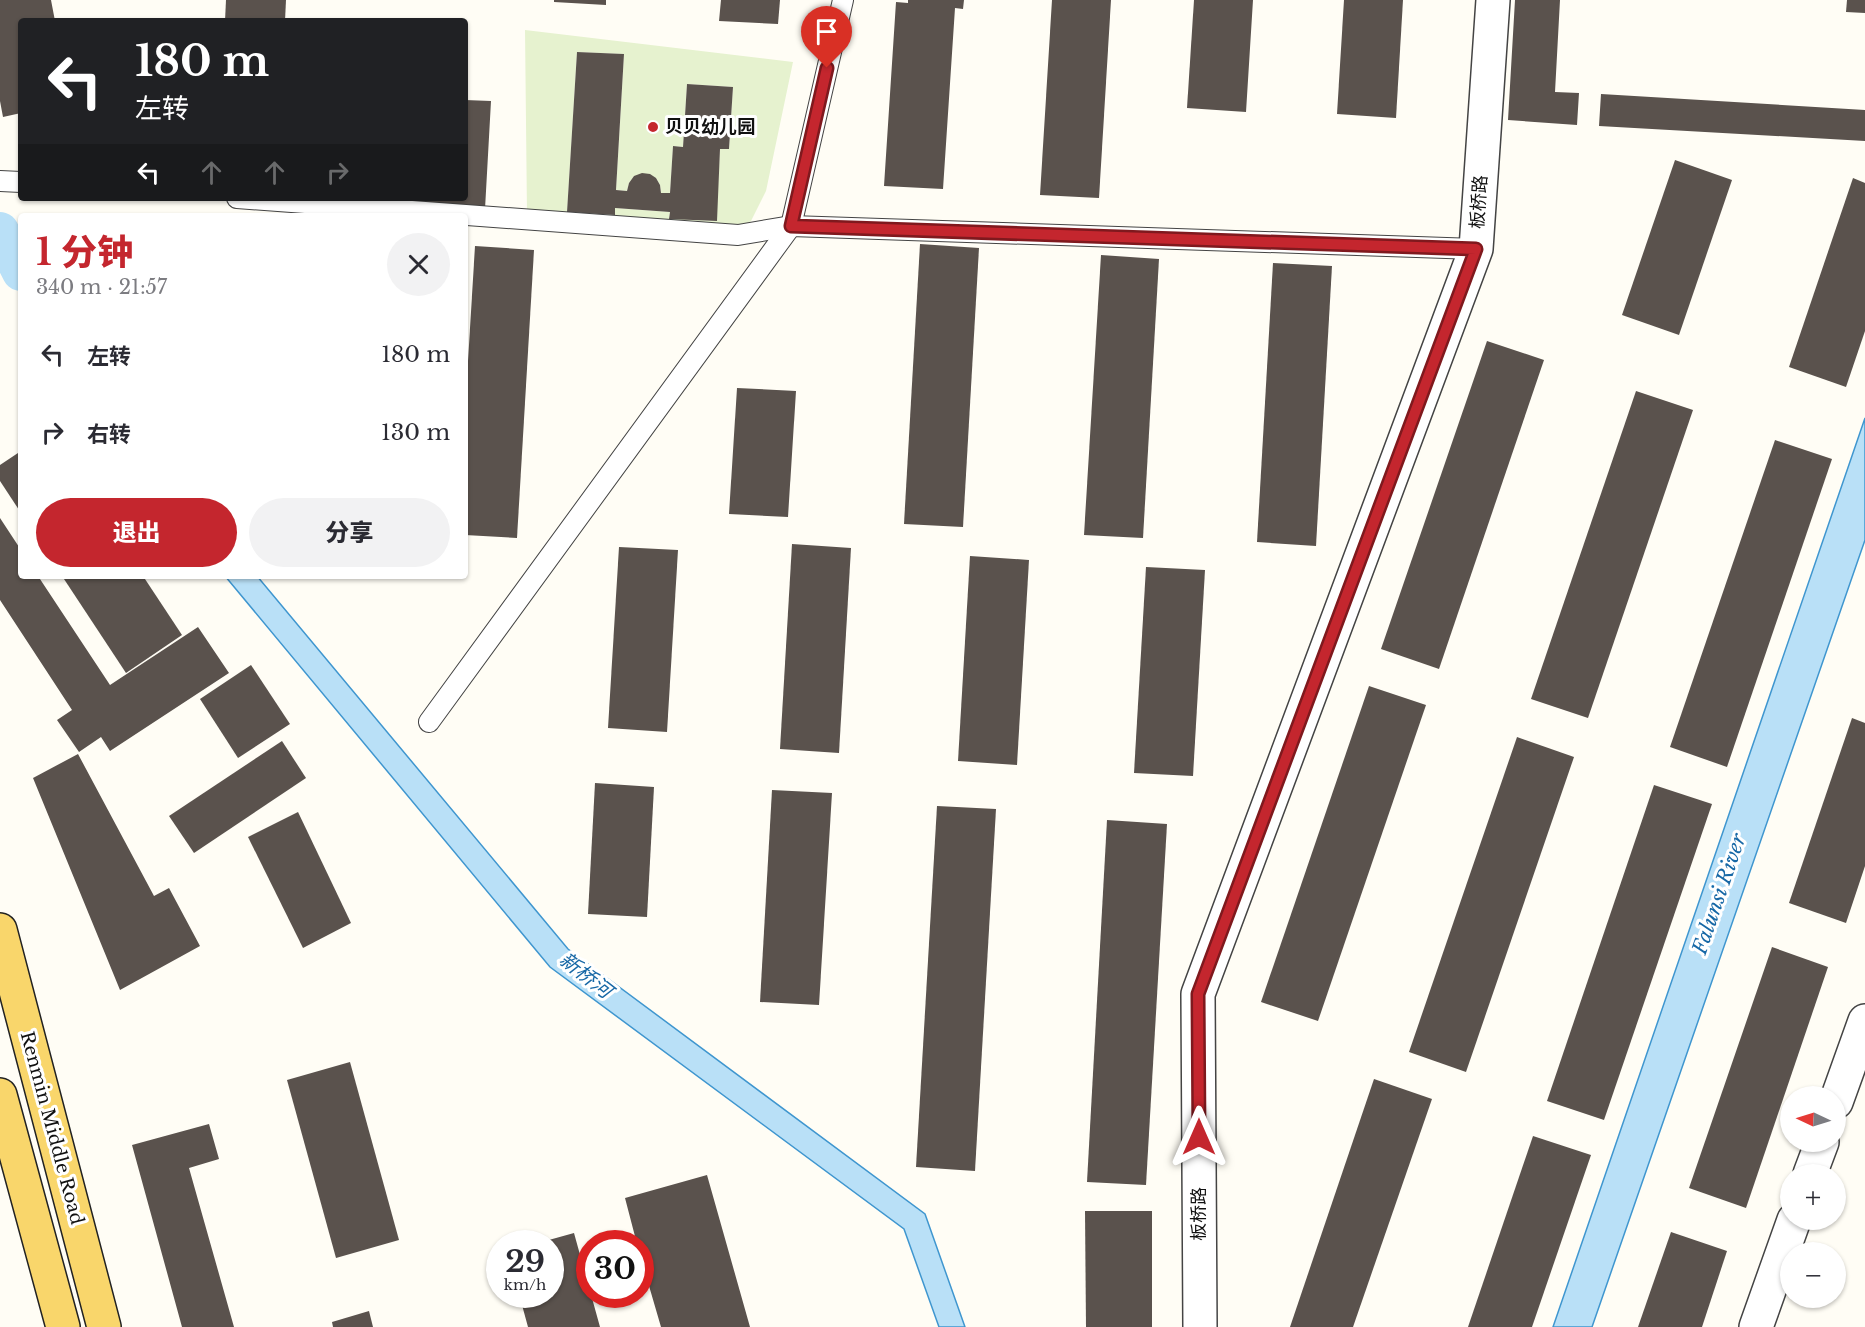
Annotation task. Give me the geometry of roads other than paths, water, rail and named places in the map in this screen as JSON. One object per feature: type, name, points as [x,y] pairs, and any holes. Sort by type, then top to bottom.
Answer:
[{"type":"main road","name":"Renmin Middle Road","points":[[0,930],[104,1327]]},
{"type":"main road","points":[[0,1095],[63,1327]]},
{"type":"street","name":"板桥路","points":[[1200,1327],[1198,994],[1476,249],[1493,0]]},
{"type":"street","points":[[1842,1086],[1865,1021]]},
{"type":"street","points":[[1756,1327],[1790,1230]]},
{"type":"lane","points":[[429,722],[791,226],[843,0]]},
{"type":"lane","points":[[0,181],[18,182]]},
{"type":"lane","points":[[278,201],[440,213]]},
{"type":"lane","points":[[468,215],[738,235],[791,226],[1476,249]]},
{"type":"water","points":[[12,228],[18,239],[18,287],[0,257],[0,235]]},
{"type":"water","name":"Falunsi River","points":[[1865,418],[1865,540],[1592,1327],[1553,1327]]},
{"type":"water","points":[[227,579],[260,579],[568,949],[925,1214],[965,1327],[939,1327],[904,1229],[550,967]]},
{"type":"waterway","name":"新桥河","points":[[0,231],[18,266]]},
{"type":"place","name":"贝贝幼儿园","points":[[653,127]]}]
